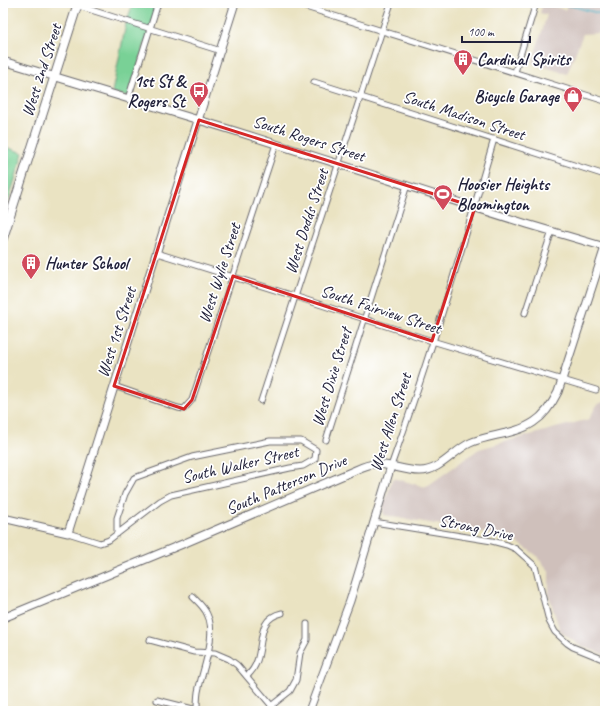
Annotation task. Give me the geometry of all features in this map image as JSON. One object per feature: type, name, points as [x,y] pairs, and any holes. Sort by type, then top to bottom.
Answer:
[{"type":"main road","name":"West 2nd Street","points":[[3,238],[55,77],[75,4]]},
{"type":"street","points":[[128,99],[158,3]]},
{"type":"street","name":"West 1st Street","points":[[68,533],[235,3]]},
{"type":"street","points":[[293,3],[605,101]]},
{"type":"street","name":"West Dodds Street","points":[[261,401],[390,3]]},
{"type":"street","points":[[75,4],[221,51]]},
{"type":"street","points":[[515,72],[536,4]]},
{"type":"street","name":"South Rogers Street","points":[[3,61],[339,163],[605,247]]},
{"type":"street","name":"South Madison Street","points":[[314,82],[605,175]]},
{"type":"street","name":"West Allen Street","points":[[309,711],[350,601],[391,466],[411,410],[475,207],[494,139]]},
{"type":"street","name":"West Wylie Street","points":[[114,386],[178,408],[184,409],[192,400],[276,144]]},
{"type":"street","name":"West Dixie Street","points":[[326,440],[407,185]]},
{"type":"street","points":[[525,313],[552,231]]},
{"type":"street","name":"South Patterson Drive","points":[[3,618],[351,472],[373,464],[420,471],[432,469],[469,444],[480,439],[515,431],[533,423],[551,405],[558,392],[605,247]]},
{"type":"street","name":"South Fairview Street","points":[[157,253],[296,296],[432,341],[596,390]]},
{"type":"street","name":"South Walker Street","points":[[3,518],[68,533],[100,543],[109,540],[117,534],[160,501],[171,495],[303,466],[315,459],[316,450],[301,441],[270,441],[192,457],[134,478],[125,494],[117,518],[117,534]]},
{"type":"street","name":"Strong Drive","points":[[374,522],[497,542],[507,544],[516,549],[535,566],[549,621],[555,632],[573,647],[605,660]]},
{"type":"street","points":[[157,700],[197,711],[198,692],[208,652],[210,632],[209,619],[204,608],[193,598]]},
{"type":"street","points":[[247,676],[254,668],[259,658],[265,624],[271,617],[282,613]]},
{"type":"street","points":[[272,706],[290,691],[296,680],[300,653],[307,640],[307,624]]},
{"type":"street","points":[[150,640],[194,652],[208,652],[229,659],[247,676],[276,711]]},
{"type":"highlighted area","points":[[199,120],[475,207],[432,341],[233,276],[192,400],[184,409],[114,386]]},
{"type":"shaded area","points":[[543,3],[565,10],[568,3],[605,3],[605,28],[598,33],[583,34],[567,74],[532,63],[547,15],[540,13]]},
{"type":"shaded area","points":[[605,401],[605,655],[579,645],[560,631],[549,596],[549,571],[536,555],[510,537],[384,515],[383,507],[393,478],[426,487],[479,449],[589,419],[597,405]]},
{"type":"green space","points":[[133,3],[158,3],[128,97],[112,92],[126,24]]},
{"type":"green space","points":[[3,146],[23,153],[3,219]]},
{"type":"waterway","points":[[551,3],[572,6],[605,15]]},
{"type":"place","name":"Cardinal Spirits","points":[[463,76]]},
{"type":"place","name":"1st St & Rogers St","points":[[199,108]]},
{"type":"place","name":"Bicycle Garage","points":[[573,113]]},
{"type":"place","name":"Hoosier Heights Bloomington","points":[[443,211]]},
{"type":"place","name":"Hunter School","points":[[31,280]]}]
